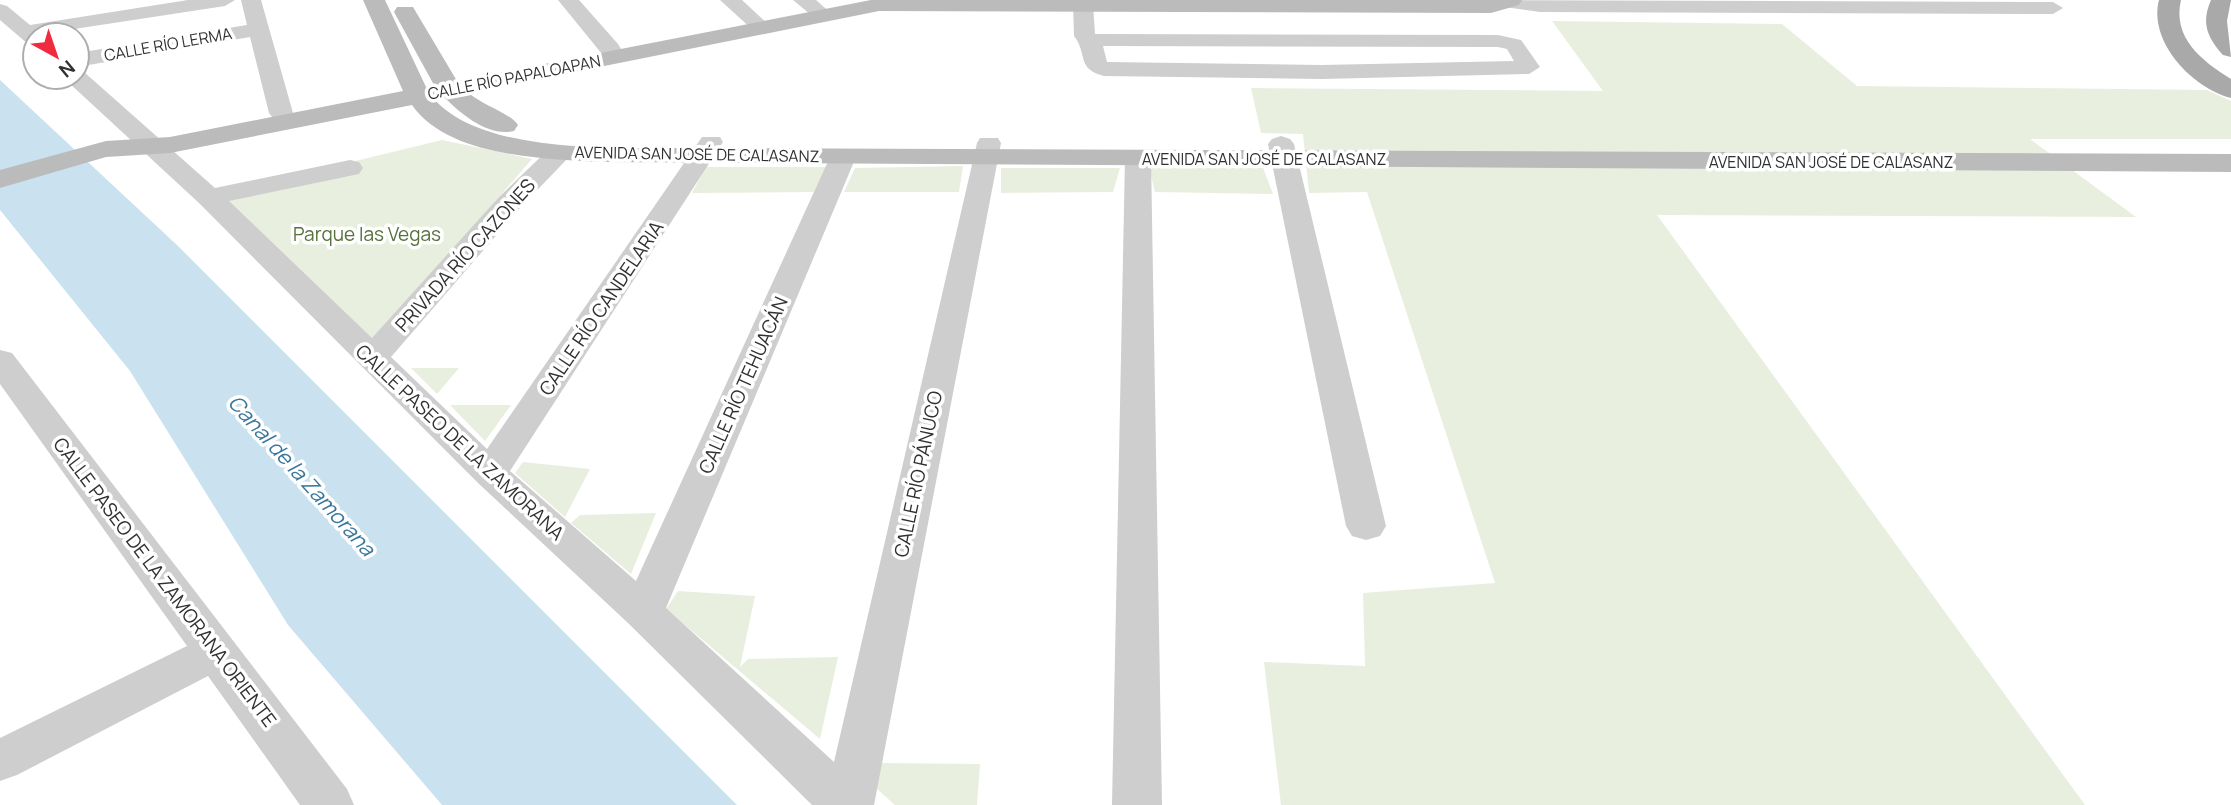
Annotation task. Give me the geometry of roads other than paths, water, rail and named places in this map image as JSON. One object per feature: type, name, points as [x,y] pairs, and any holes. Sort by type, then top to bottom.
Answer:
[{"type":"main road","points":[[2170,0],[2164,13],[2167,28],[2173,37],[2200,67],[2231,90]]},
{"type":"main road","points":[[2222,0],[2214,18],[2231,74]]},
{"type":"main road","points":[[2194,32],[2223,50]]},
{"type":"street","points":[[0,4],[25,0]]},
{"type":"street","points":[[91,25],[225,0]]},
{"type":"street","points":[[251,0],[281,113]]},
{"type":"street","name":"AVENIDA SAN JOSÉ DE CALASANZ","points":[[374,0],[417,91],[436,117],[459,130],[560,152],[706,149],[1579,153],[2231,151]]},
{"type":"street","name":"AVENIDA SAN JOSÉ DE CALASANZ","points":[[398,0],[446,85],[479,116],[528,132],[588,140],[843,157],[987,150],[1138,158],[1282,152]]},
{"type":"street","points":[[568,0],[610,49]]},
{"type":"street","points":[[730,0],[758,24]]},
{"type":"street","points":[[1391,0],[1484,0]]},
{"type":"street","points":[[1505,1],[1618,4],[2047,4]]},
{"type":"street","name":"CALLE RÍO PAPALOAPAN","points":[[150,143],[170,145],[446,85],[758,24],[814,8],[874,2],[1245,2],[1491,6],[1505,1]]},
{"type":"street","points":[[1091,40],[1101,36],[1093,4]]},
{"type":"street","points":[[0,10],[21,28]]},
{"type":"street","name":"CALLE RÍO PAPALOAPAN","points":[[446,85],[610,49],[758,24]]},
{"type":"street","name":"CALLE RÍO LERMA","points":[[91,58],[258,29]]},
{"type":"street","points":[[1091,40],[1507,42],[1514,44],[1529,67],[1322,72],[1104,69],[1095,65],[1091,40]]},
{"type":"street","points":[[1408,41],[1427,71]]},
{"type":"street","points":[[1312,42],[1322,72]]},
{"type":"street","name":"CALLE PASEO DE LA ZAMORANA","points":[[91,90],[209,197],[490,473],[643,612],[847,805]]},
{"type":"street","name":"CALLE RÍO PAPALOAPAN","points":[[0,179],[87,155],[150,143],[166,135],[417,91]]},
{"type":"street","name":"CALLE RÍO CANDELARIA","points":[[490,473],[706,149]]},
{"type":"street","name":"CALLE RÍO PÁNUCO","points":[[847,805],[987,150]]},
{"type":"street","name":"PRIVADA RÍO CAZONES","points":[[371,359],[509,203],[560,152]]},
{"type":"street","points":[[1282,152],[1366,526]]},
{"type":"street","name":"AVENIDA SAN JOSÉ DE CALASANZ","points":[[1579,153],[2231,163]]},
{"type":"street","name":"CALLE RÍO TEHUACÁN","points":[[643,612],[843,157]]},
{"type":"street","points":[[1137,805],[1138,158]]},
{"type":"street","points":[[209,197],[350,168]]},
{"type":"street","name":"CALLE PASEO DE LA ZAMORANA ORIENTE","points":[[0,360],[329,805]]},
{"type":"street","points":[[0,761],[217,651]]},
{"type":"water","name":"Canal de la Zamorana","points":[[0,80],[178,246],[737,805],[442,805],[288,625],[130,371],[0,210]]},
{"type":"park label","name":"Parque las Vegas","points":[[367,234]]}]
